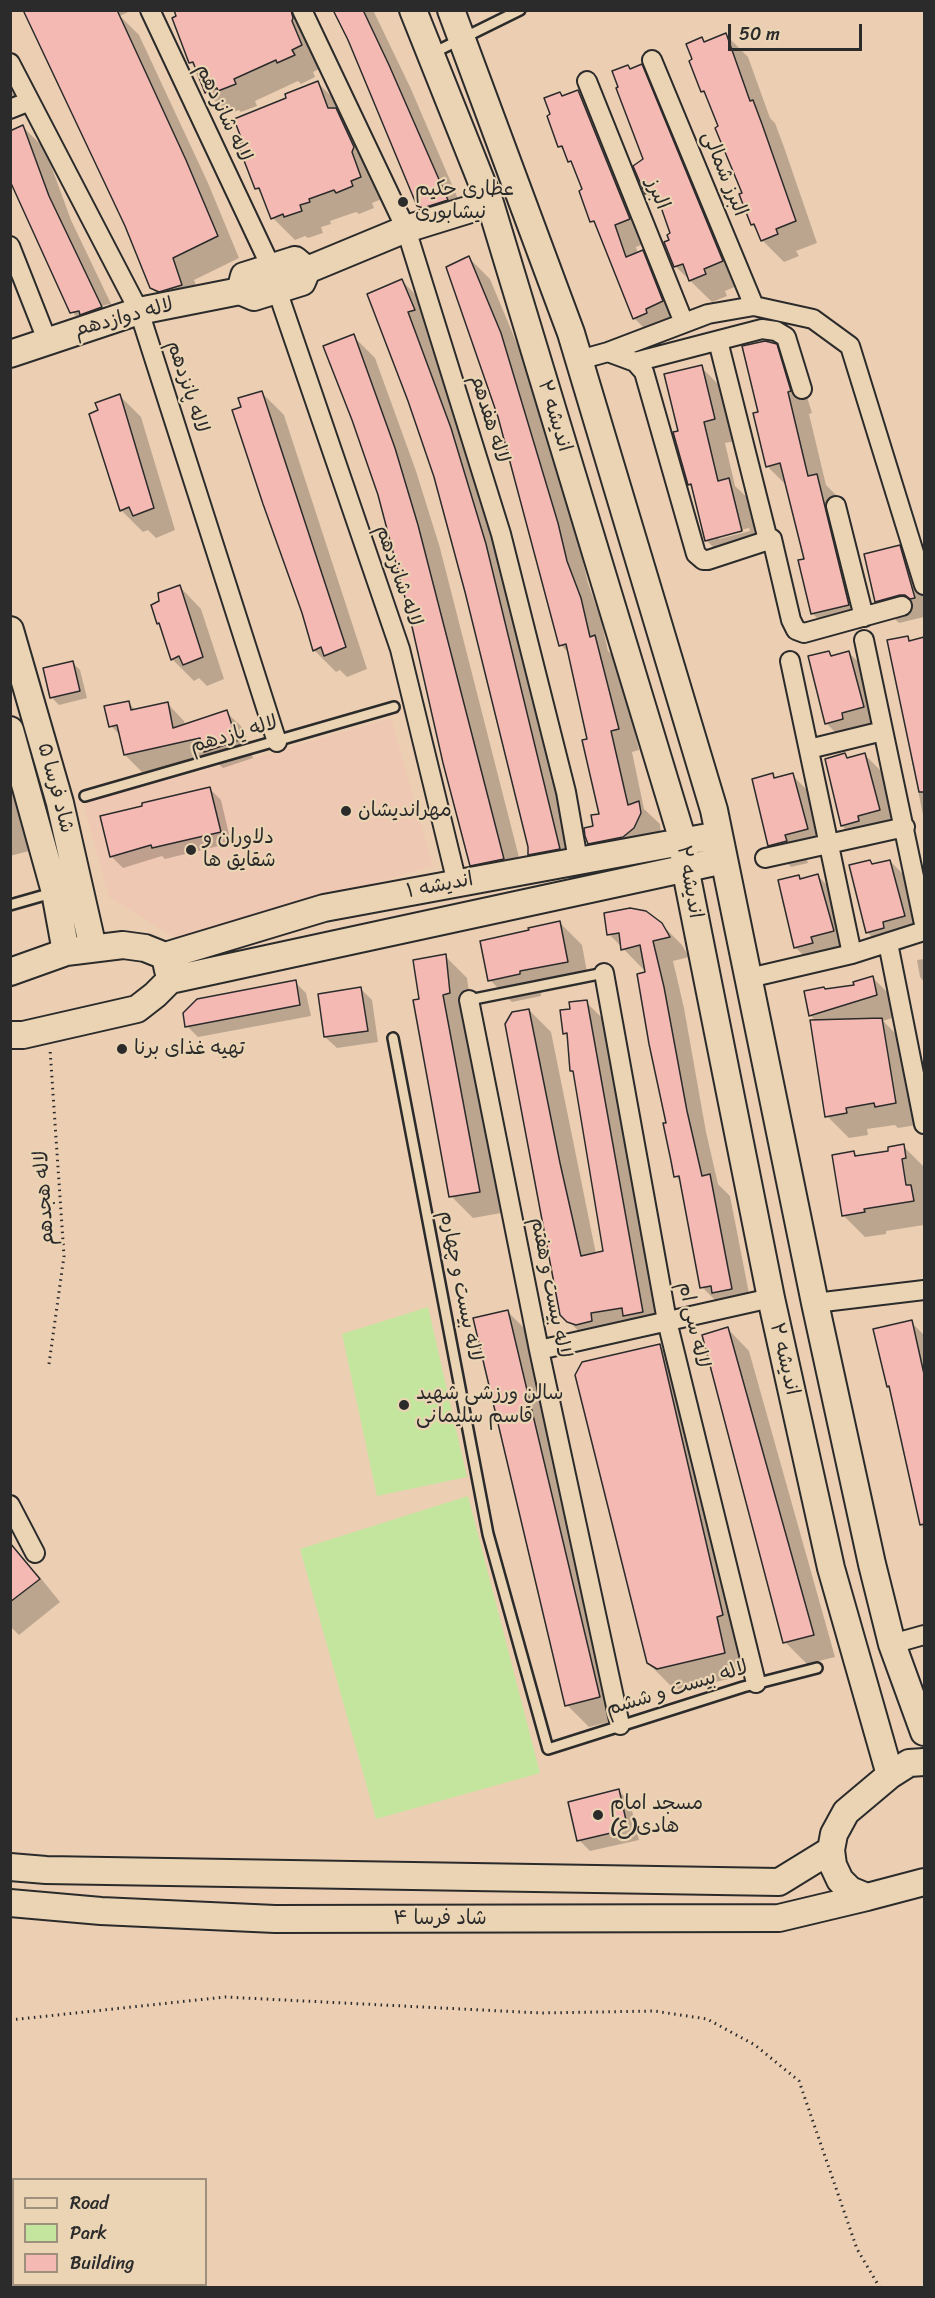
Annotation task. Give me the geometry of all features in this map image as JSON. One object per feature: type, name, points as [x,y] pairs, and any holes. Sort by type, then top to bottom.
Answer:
[{"type":"street","name":"لاله شانزدهم","points":[[150,10],[274,279],[400,649],[457,883]]},
{"type":"street","name":"لاله هفدهم","points":[[302,10],[406,229],[501,534],[566,792],[578,860]]},
{"type":"street","name":"اندیشه ۲","points":[[413,10],[490,203],[683,841],[685,867],[771,1298],[831,1569],[890,1774]]},
{"type":"street","name":"اندیشه ۲","points":[[451,10],[571,333],[710,799],[815,1303],[892,1644],[924,1732]]},
{"type":"street","name":"البرز شمالی","points":[[652,60],[754,306]]},
{"type":"street","name":"لاله پانزدهم","points":[[10,63],[139,311],[277,742]]},
{"type":"street","name":"البرز","points":[[587,81],[684,323]]},
{"type":"street","points":[[10,109],[30,101]]},
{"type":"street","points":[[406,229],[490,203]]},
{"type":"street","name":"لاله دوازدهم","points":[[10,354],[139,311],[240,291],[254,297],[274,279],[302,282],[307,270],[406,229]]},
{"type":"street","points":[[10,246],[47,340]]},
{"type":"street","points":[[579,360],[608,352],[708,314],[754,306],[813,319],[850,346],[924,585]]},
{"type":"street","points":[[635,362],[762,329],[776,331],[786,337],[801,389]]},
{"type":"street","points":[[718,341],[767,536],[772,539],[791,620],[796,630],[804,633],[902,606]]},
{"type":"street","points":[[608,352],[635,362],[644,372],[696,554],[703,560],[708,560],[772,539]]},
{"type":"street","points":[[836,506],[864,617]]},
{"type":"street","name":"شاد فرسا ۵","points":[[10,630],[60,803],[93,948]]},
{"type":"street","points":[[864,640],[924,924]]},
{"type":"street","points":[[790,661],[852,954]]},
{"type":"street","name":"شاد فرسا ۵","points":[[10,730],[55,892],[66,952]]},
{"type":"street","points":[[809,749],[883,731]]},
{"type":"street","points":[[765,858],[905,826]]},
{"type":"street","name":"اندیشه ۱","points":[[10,1035],[23,1035],[137,1010],[156,995],[168,968],[324,908],[719,835]]},
{"type":"street","name":"اندیشه ۱","points":[[168,968],[724,860]]},
{"type":"street","points":[[749,978],[852,954],[924,931]]},
{"type":"street","points":[[888,943],[924,1124]]},
{"type":"street","points":[[10,972],[66,952],[123,945],[145,948],[168,968]]},
{"type":"street","name":"لاله سی ام","points":[[604,973],[668,1321],[756,1683]]},
{"type":"street","name":"لاله بیست و هفتم","points":[[468,1000],[539,1350],[620,1725]]},
{"type":"street","points":[[815,1303],[924,1290]]},
{"type":"street","points":[[539,1350],[771,1298]]},
{"type":"street","points":[[10,1505],[35,1553]]},
{"type":"street","points":[[892,1644],[924,1635]]},
{"type":"street","points":[[872,1710],[890,1710],[910,1694]]},
{"type":"street","points":[[867,1897],[850,1890],[840,1880],[833,1865],[831,1850],[834,1834],[846,1812],[890,1774],[909,1763],[924,1762]]},
{"type":"street","points":[[10,1868],[779,1881],[831,1850]]},
{"type":"street","name":"شاد فرسا ۴","points":[[10,1903],[101,1911],[275,1919],[779,1918],[924,1881]]},
{"type":"lane","points":[[431,54],[520,10]]},
{"type":"lane","name":"لاله یازدهم","points":[[85,796],[393,707]]},
{"type":"lane","points":[[10,905],[55,892]]},
{"type":"lane","points":[[468,1000],[604,973]]},
{"type":"lane","name":"لاله بیست و چهارم","points":[[393,1038],[488,1534],[548,1749]]},
{"type":"lane","name":"لاله بیست و ششم","points":[[548,1749],[756,1683],[817,1668]]},
{"type":"path","name":"لاله هجدهم","points":[[49,1029],[64,1256],[49,1364]]},
{"type":"path","points":[[10,2020],[225,1997],[541,2013],[654,2011],[707,2019],[755,2045],[799,2081],[857,2249],[880,2288]]},
{"type":"shaded area","points":[[391,718],[433,866],[180,941],[109,897],[83,802],[260,756]]},
{"type":"green space","name":"سالن ورزشی شهید قاسم سلیمانی","points":[[428,1307],[467,1477],[377,1496],[342,1334]]},
{"type":"green space","points":[[468,1496],[540,1773],[376,1819],[300,1549]]},
{"type":"building","points":[[23,10],[117,10],[218,236],[173,258],[182,285],[159,292],[150,288],[125,226]]},
{"type":"building","points":[[174,10],[291,10],[292,21],[302,45],[292,50],[295,55],[277,63],[276,60],[234,79],[236,84],[205,93],[193,62],[189,63],[172,18],[176,16]]},
{"type":"building","points":[[333,10],[363,10],[448,200],[423,208],[417,206],[348,40]]},
{"type":"building","points":[[726,33],[750,101],[753,100],[762,124],[796,221],[776,229],[778,234],[761,241],[754,224],[751,225],[739,194],[742,193],[715,128],[718,126],[704,91],[701,92],[689,61],[692,59],[686,44],[702,37],[704,42]]},
{"type":"building","points":[[642,64],[723,261],[704,269],[706,274],[689,281],[683,264],[674,267],[664,242],[669,240],[667,235],[670,233],[655,190],[645,194],[633,166],[643,159],[616,88],[618,87],[612,71],[628,65],[630,69]]},
{"type":"building","points":[[318,81],[328,108],[336,108],[354,147],[352,152],[361,177],[351,181],[353,186],[336,193],[334,190],[309,199],[310,202],[300,205],[302,211],[284,217],[283,214],[271,219],[259,188],[255,189],[238,145],[243,143],[234,119],[286,98],[285,94]]},
{"type":"building","points":[[578,90],[630,219],[615,225],[626,257],[643,250],[663,301],[646,309],[647,313],[633,319],[594,221],[590,222],[579,191],[582,189],[571,161],[568,162],[562,146],[558,147],[547,116],[550,114],[544,98],[560,92],[562,96]]},
{"type":"building","points":[[23,125],[49,196],[102,307],[80,315],[79,311],[70,313],[10,181],[10,131]]},
{"type":"building","points":[[469,256],[501,333],[558,523],[567,561],[581,598],[590,637],[595,635],[619,729],[611,731],[628,805],[639,801],[641,813],[634,828],[623,837],[588,844],[585,836],[584,828],[593,826],[591,815],[599,814],[582,740],[587,739],[566,644],[559,646],[498,417],[446,267]]},
{"type":"building","points":[[402,279],[415,310],[408,312],[451,428],[486,544],[560,849],[528,855],[528,847],[465,592],[434,477],[367,294]]},
{"type":"building","points":[[354,334],[395,448],[418,525],[504,859],[470,866],[378,495],[323,346]]},
{"type":"building","points":[[765,341],[777,344],[791,391],[788,392],[808,476],[817,474],[849,605],[811,614],[798,560],[804,559],[780,463],[766,467],[753,413],[758,412],[742,346]]},
{"type":"building","points":[[702,365],[715,419],[704,422],[718,481],[729,478],[742,531],[705,541],[691,484],[688,485],[673,432],[678,431],[664,374]]},
{"type":"building","points":[[262,391],[346,647],[324,656],[321,647],[313,651],[232,410],[241,407],[238,398]]},
{"type":"building","points":[[120,394],[154,508],[133,516],[129,507],[120,511],[89,414],[98,410],[95,403]]},
{"type":"building","points":[[900,545],[915,598],[910,599],[905,595],[900,595],[875,602],[864,554]]},
{"type":"building","points":[[180,585],[203,657],[183,665],[179,656],[171,660],[151,605],[159,601],[158,593]]},
{"type":"building","points":[[908,636],[909,641],[924,637],[924,792],[919,792],[887,640]]},
{"type":"building","points":[[829,651],[831,656],[849,651],[864,707],[842,713],[843,719],[825,724],[808,656]]},
{"type":"building","points":[[73,661],[80,691],[50,698],[43,668]]},
{"type":"building","points":[[129,701],[131,710],[168,702],[173,728],[227,710],[237,741],[204,752],[200,738],[124,755],[117,725],[109,727],[104,706]]},
{"type":"building","points":[[845,753],[847,758],[865,753],[880,810],[858,816],[859,821],[841,826],[825,759]]},
{"type":"building","points":[[773,773],[774,778],[793,773],[808,829],[785,835],[787,841],[768,846],[752,779]]},
{"type":"building","points":[[210,787],[221,832],[152,848],[151,845],[110,857],[100,816],[142,806],[142,803]]},
{"type":"building","points":[[870,860],[872,864],[890,860],[905,916],[883,922],[884,928],[866,933],[849,865]]},
{"type":"building","points":[[818,874],[834,931],[811,937],[813,943],[794,948],[778,880],[799,875],[800,879]]},
{"type":"building","points":[[630,908],[646,911],[662,923],[670,937],[653,941],[687,1111],[702,1176],[710,1174],[732,1289],[712,1293],[711,1286],[700,1288],[679,1176],[674,1177],[663,1123],[666,1123],[649,1044],[637,974],[645,972],[640,945],[621,950],[619,933],[607,935],[604,913]]},
{"type":"building","points":[[560,921],[568,962],[520,971],[520,974],[488,981],[480,941]]},
{"type":"building","points":[[446,954],[450,993],[443,995],[480,1192],[449,1197],[413,1000],[419,999],[413,960]]},
{"type":"building","points":[[873,976],[877,995],[809,1016],[804,991],[854,985],[853,982]]},
{"type":"building","points":[[296,980],[300,1005],[185,1027],[183,1013],[197,999]]},
{"type":"building","points":[[361,987],[368,1031],[324,1037],[318,994]]},
{"type":"building","points":[[587,1000],[643,1312],[623,1316],[622,1308],[591,1313],[592,1321],[576,1325],[567,1322],[560,1315],[505,1024],[512,1012],[529,1009],[581,1256],[603,1251],[573,1071],[570,1071],[567,1033],[563,1034],[560,1010],[570,1009],[569,1002]]},
{"type":"building","points":[[882,1018],[896,1103],[875,1107],[874,1103],[846,1108],[847,1113],[825,1117],[810,1020]]},
{"type":"building","points":[[904,1144],[906,1158],[902,1159],[906,1185],[911,1185],[914,1201],[864,1209],[865,1212],[842,1216],[832,1155],[854,1151],[855,1156],[888,1151],[888,1147]]},
{"type":"building","points":[[508,1310],[600,1697],[565,1706],[473,1318]]},
{"type":"building","points":[[912,1320],[924,1374],[924,1524],[920,1525],[889,1386],[887,1387],[873,1329]]},
{"type":"building","points":[[728,1327],[814,1635],[783,1643],[702,1335]]},
{"type":"building","points":[[660,1344],[723,1615],[717,1617],[725,1653],[657,1669],[647,1663],[575,1375],[582,1362]]},
{"type":"building","points":[[10,1543],[40,1579],[10,1602]]},
{"type":"building","name":"مسجد امام هادی(ع)","points":[[619,1789],[628,1829],[577,1841],[568,1802]]},
{"type":"place","name":"عطاری حکیم نیشابوری","points":[[403,202]]},
{"type":"place","name":"مهراندیشان","points":[[346,811]]},
{"type":"place","name":"دلاوران و شقایق ها","points":[[191,850]]},
{"type":"place","name":"تهیه غذای برنا","points":[[122,1049]]},
{"type":"place","name":"سالن ورزشی شهید قاسم سلیمانی","points":[[404,1405]]},
{"type":"place","name":"مسجد امام هادی(ع)","points":[[598,1815]]}]
